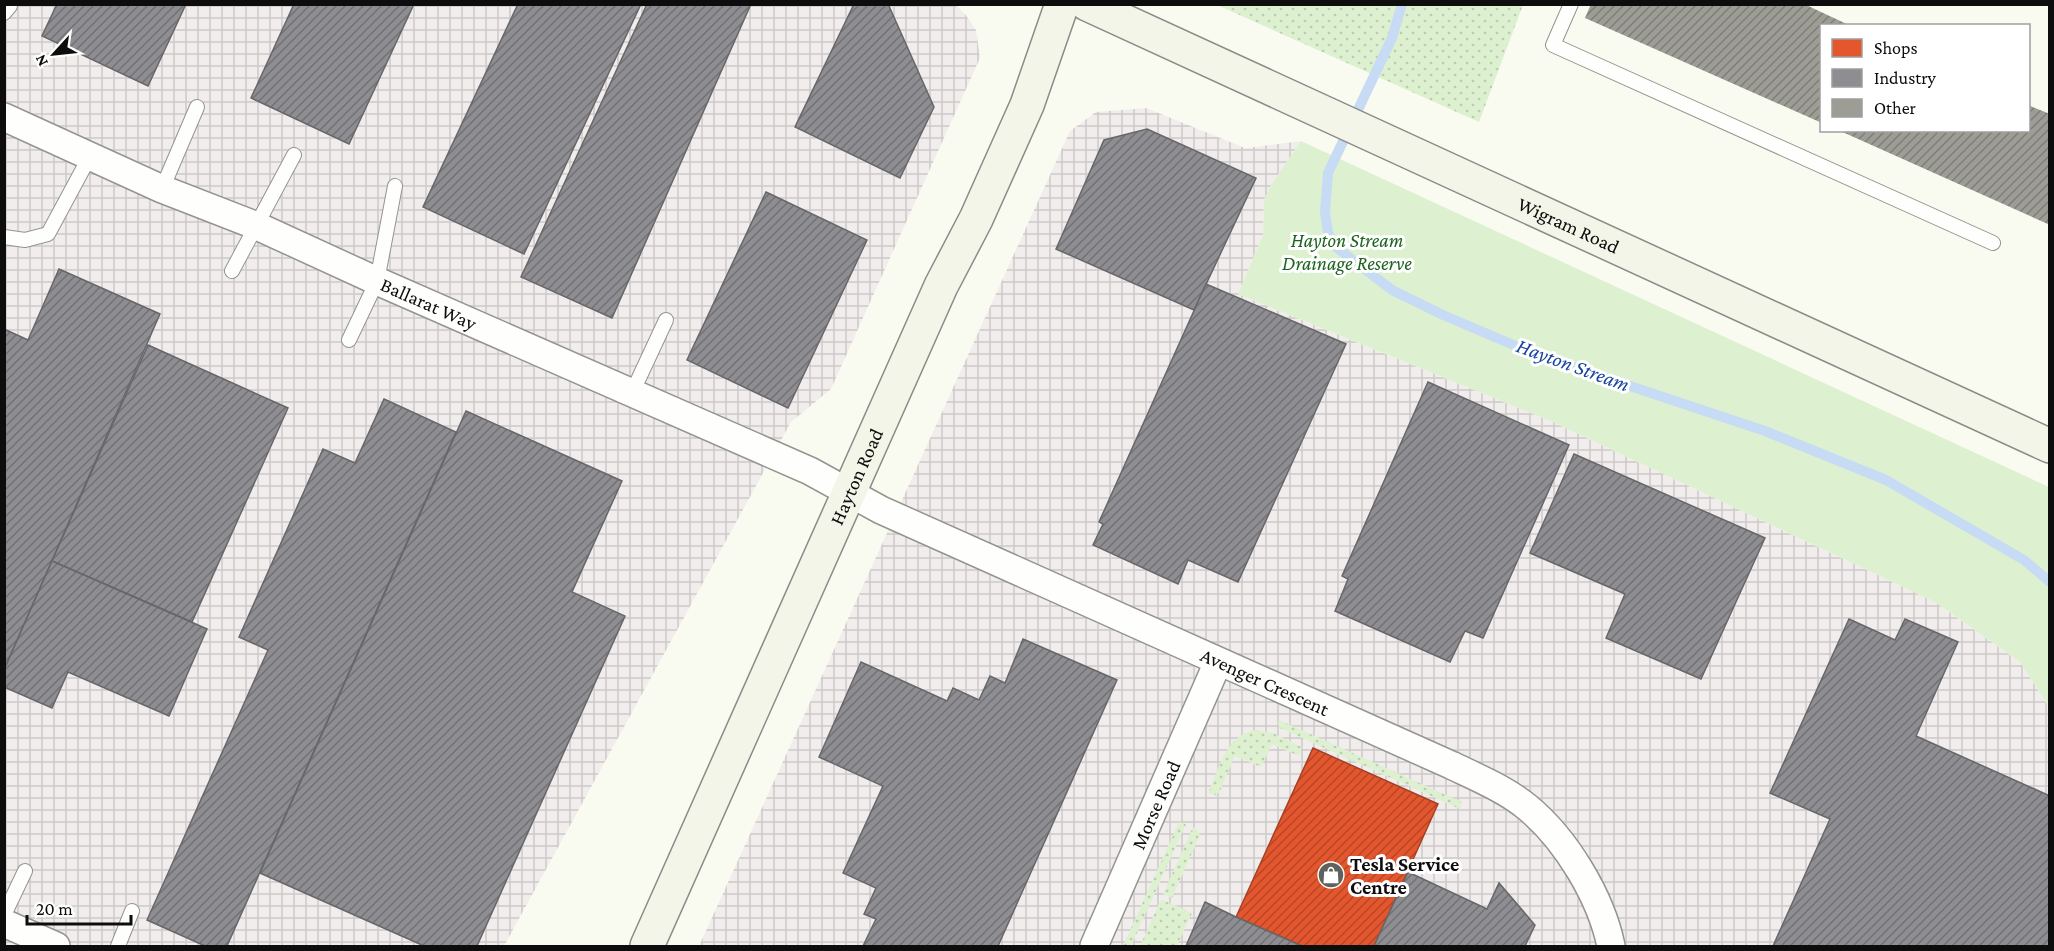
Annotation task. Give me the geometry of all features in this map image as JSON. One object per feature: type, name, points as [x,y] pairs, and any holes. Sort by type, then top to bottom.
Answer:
[{"type":"main road","name":"Hayton Road","points":[[647,946],[941,286],[976,219],[1026,105],[1062,4]]},
{"type":"main road","name":"Wigram Road","points":[[1088,4],[2049,446]]},
{"type":"street","name":"Ballarat Way","points":[[4,117],[162,189],[257,226],[810,471],[849,493]]},
{"type":"street","name":"Avenger Crescent","points":[[849,493],[899,518],[1491,784],[1527,808],[1557,839],[1582,873],[1599,910],[1611,946]]},
{"type":"street","name":"Morse Road","points":[[1094,946],[1218,662]]},
{"type":"street","points":[[4,923],[56,946]]},
{"type":"lane","points":[[1571,4],[1552,45],[1993,243]]},
{"type":"lane","points":[[162,189],[197,107]]},
{"type":"lane","points":[[231,270],[294,155]]},
{"type":"lane","points":[[4,237],[25,240],[48,234],[90,156]]},
{"type":"lane","points":[[350,340],[377,281],[394,186]]},
{"type":"lane","points":[[632,393],[666,320]]},
{"type":"lane","points":[[4,915],[26,871]]},
{"type":"lane","points":[[118,946],[132,911]]},
{"type":"shaded area","points":[[955,4],[976,30],[980,58],[831,389],[791,422],[504,946],[5,946],[5,5]]},
{"type":"shaded area","points":[[1146,108],[1245,148],[1301,141],[1271,185],[1264,200],[1263,235],[1238,294],[1553,422],[1935,602],[2020,662],[2049,707],[2049,946],[699,946],[1070,131],[1096,112]]},
{"type":"green space","points":[[1217,5],[1523,5],[1479,122]]},
{"type":"green space","name":"Hayton Stream Drainage Reserve","points":[[1301,141],[2049,487],[2049,707],[2020,662],[1935,602],[1553,422],[1238,294],[1263,235],[1264,200],[1271,185]]},
{"type":"green space","points":[[1279,720],[1462,802],[1460,809],[1280,728]]},
{"type":"green space","points":[[1256,730],[1273,733],[1302,747],[1299,756],[1272,744],[1261,767],[1235,756],[1220,791],[1216,795],[1208,793],[1224,754],[1230,746],[1237,738]]},
{"type":"green space","points":[[1179,822],[1186,824],[1131,946],[1123,946]]},
{"type":"green space","points":[[1193,827],[1200,835],[1172,898],[1163,894]]},
{"type":"green space","points":[[1161,899],[1192,913],[1177,946],[1140,946]]},
{"type":"building: Shops","name":"Tesla Service Centre","points":[[1313,748],[1438,804],[1374,946],[1302,946],[1236,917]]},
{"type":"building: Industry","points":[[57,4],[186,4],[148,86],[42,36]]},
{"type":"building: Industry","points":[[294,4],[414,4],[349,144],[251,98]]},
{"type":"building: Industry","points":[[518,4],[641,4],[524,254],[423,207]]},
{"type":"building: Industry","points":[[647,4],[751,4],[612,318],[521,277]]},
{"type":"building: Industry","points":[[854,4],[889,6],[934,107],[900,178],[795,127]]},
{"type":"building: Industry","points":[[1147,129],[1256,178],[1194,310],[1056,249],[1104,140]]},
{"type":"building: Industry","points":[[766,192],[867,240],[788,408],[687,360]]},
{"type":"building: Industry","points":[[59,269],[160,314],[4,670],[4,329],[28,340]]},
{"type":"building: Industry","points":[[1206,284],[1346,344],[1238,582],[1188,560],[1178,584],[1093,545],[1103,524],[1099,522]]},
{"type":"building: Industry","points":[[148,345],[288,408],[192,622],[52,561]]},
{"type":"building: Industry","points":[[1428,382],[1569,445],[1483,638],[1465,631],[1450,662],[1335,611],[1348,579],[1342,576]]},
{"type":"building: Industry","points":[[384,399],[456,432],[227,946],[205,946],[147,920],[268,650],[239,637],[323,449],[355,463]]},
{"type":"building: Industry","points":[[466,411],[622,481],[572,592],[625,616],[477,946],[424,946],[260,873]]},
{"type":"building: Industry","points":[[1574,454],[1765,538],[1701,679],[1606,638],[1625,594],[1530,553]]},
{"type":"building: Industry","points":[[52,561],[207,629],[169,716],[68,672],[52,708],[4,687],[4,670]]},
{"type":"building: Industry","points":[[1849,619],[1895,640],[1905,619],[1958,642],[1916,736],[2050,796],[2050,946],[1773,946],[1830,819],[1770,793]]},
{"type":"building: Industry","points":[[1023,639],[1117,680],[998,946],[863,946],[876,919],[864,914],[876,888],[843,873],[883,786],[819,757],[861,662],[947,701],[953,688],[979,700],[990,676],[1005,683]]},
{"type":"building: Industry","points":[[1408,872],[1487,909],[1499,883],[1535,925],[1525,946],[1374,946]]},
{"type":"building: Industry","points":[[1205,902],[1236,917],[1302,946],[1186,946]]},
{"type":"building: Other","points":[[1591,4],[1804,4],[1847,24],[1820,24],[1820,122],[1585,18]]},
{"type":"building: Other","points":[[2030,106],[2050,114],[2050,225],[1842,132],[2030,132]]},
{"type":"waterway","name":"Hayton Stream","points":[[1402,4],[1392,38],[1328,173],[1325,212],[1328,233],[1336,247],[1392,290],[1443,315],[1537,355],[1765,431],[1886,480],[2024,560],[2050,582]]},
{"type":"place","name":"Tesla Service Centre","points":[[1331,875]]}]
